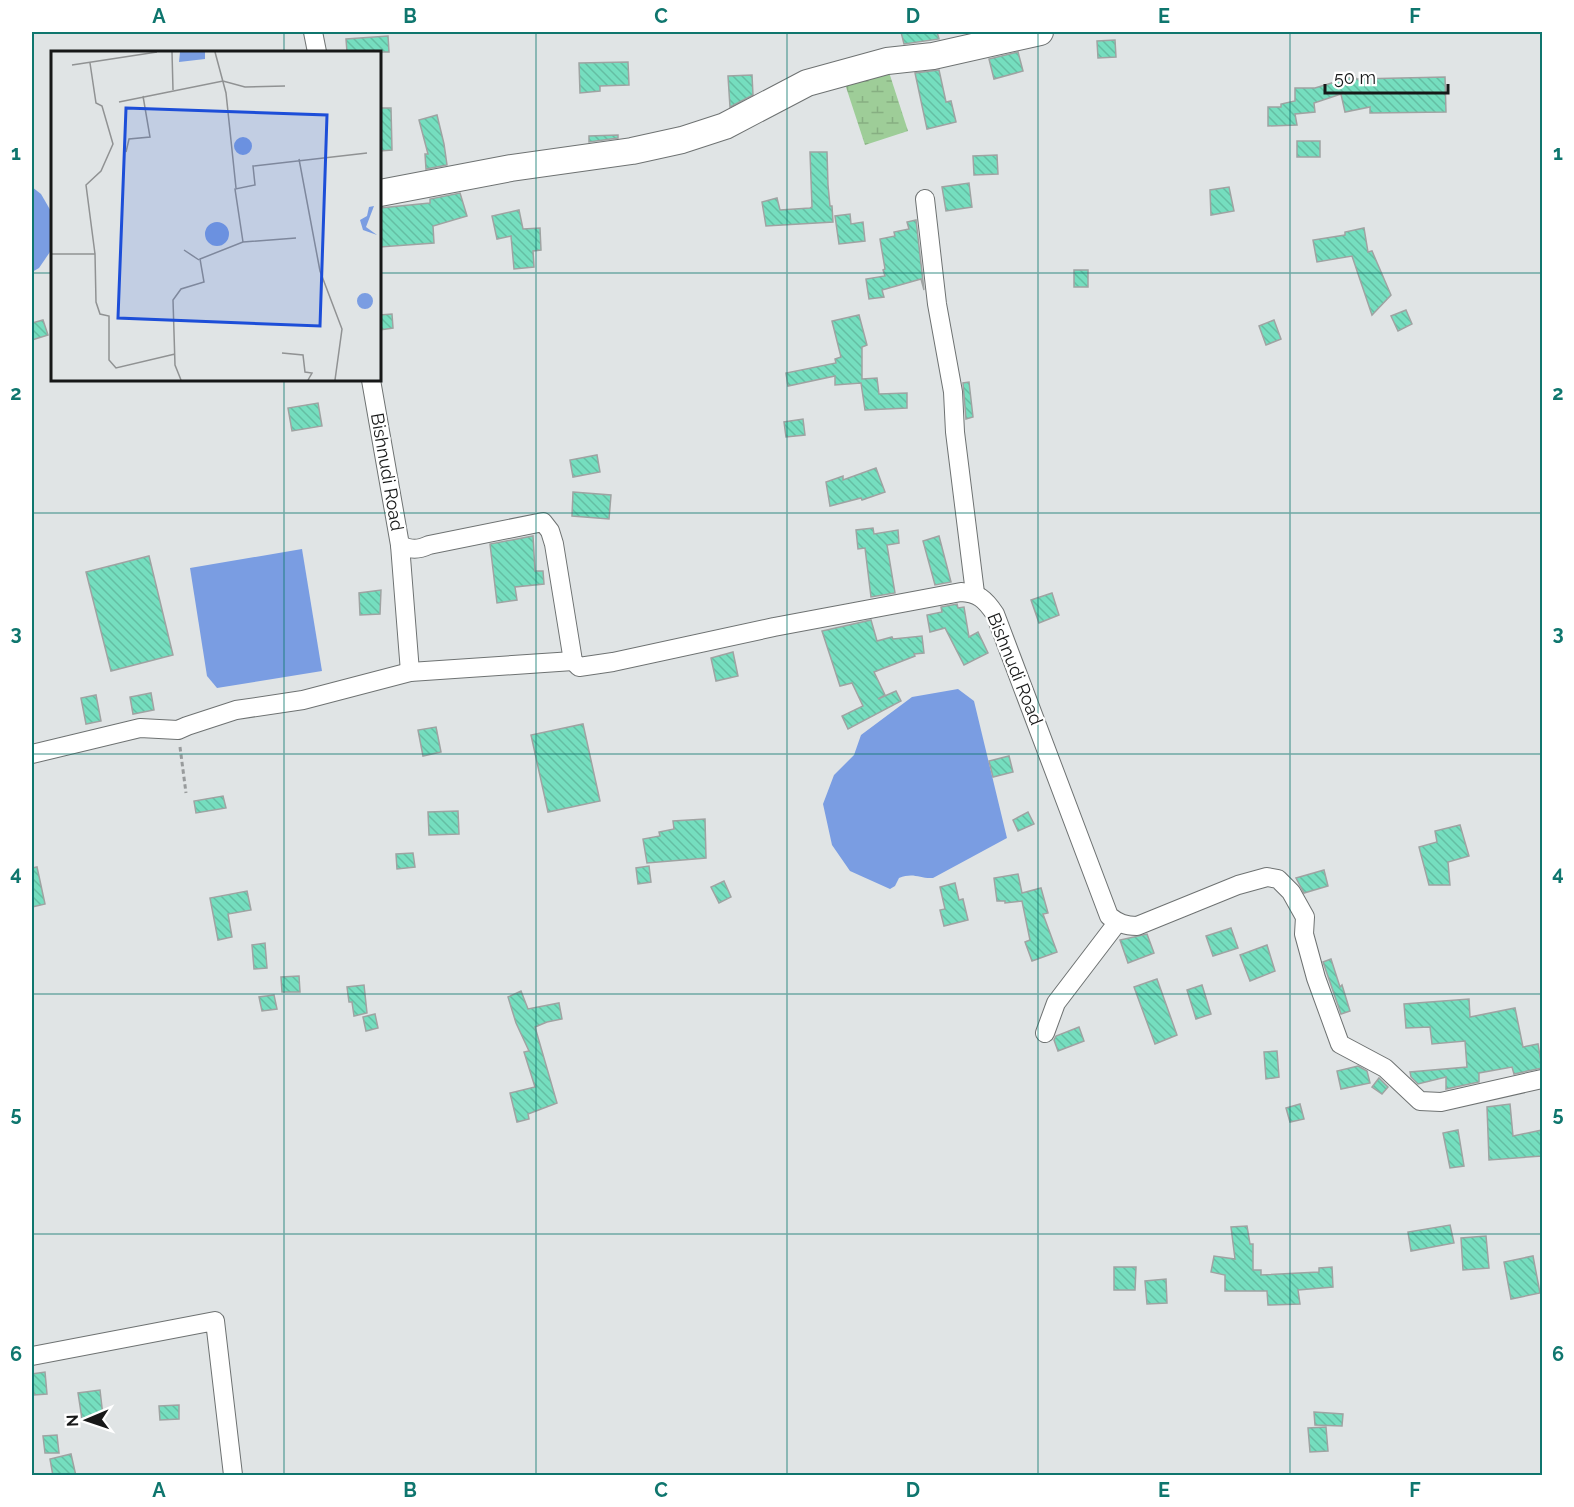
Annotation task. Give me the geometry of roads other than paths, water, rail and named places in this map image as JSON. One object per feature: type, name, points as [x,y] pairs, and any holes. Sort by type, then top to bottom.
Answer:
[{"type":"street","points":[[313,32],[317,51]]},
{"type":"street","points":[[381,193],[511,168],[632,151],[682,140],[725,126],[807,83],[887,61],[933,56],[1040,32]]},
{"type":"street","points":[[925,199],[937,304],[953,392],[955,432],[975,593]]},
{"type":"street","name":"Bishnudi Road","points":[[371,381],[400,545],[409,549],[421,549],[429,545],[543,522],[550,531],[554,544],[573,661],[579,667],[961,592],[975,593],[989,605],[995,614],[1109,916],[1117,923]]},
{"type":"street","points":[[400,545],[410,672]]},
{"type":"street","points":[[32,754],[140,728],[178,730],[236,710],[303,700],[410,672],[573,661]]},
{"type":"street","points":[[1045,1033],[1056,1003],[1117,923],[1137,926],[1238,885],[1267,877],[1278,879],[1291,892],[1305,917],[1304,934],[1316,978],[1340,1044],[1385,1068],[1420,1101],[1441,1101],[1542,1079]]},
{"type":"street","points":[[32,1356],[214,1321],[233,1476]]},
{"type":"water","points":[[32,187],[41,194],[51,211],[51,250],[39,268],[32,272]]},
{"type":"water","points":[[302,549],[322,671],[217,688],[207,676],[190,568]]},
{"type":"water","points":[[958,689],[974,701],[1007,838],[933,878],[904,876],[899,878],[895,886],[890,889],[850,871],[832,845],[823,804],[834,775],[854,755],[861,735],[912,697]]}]
